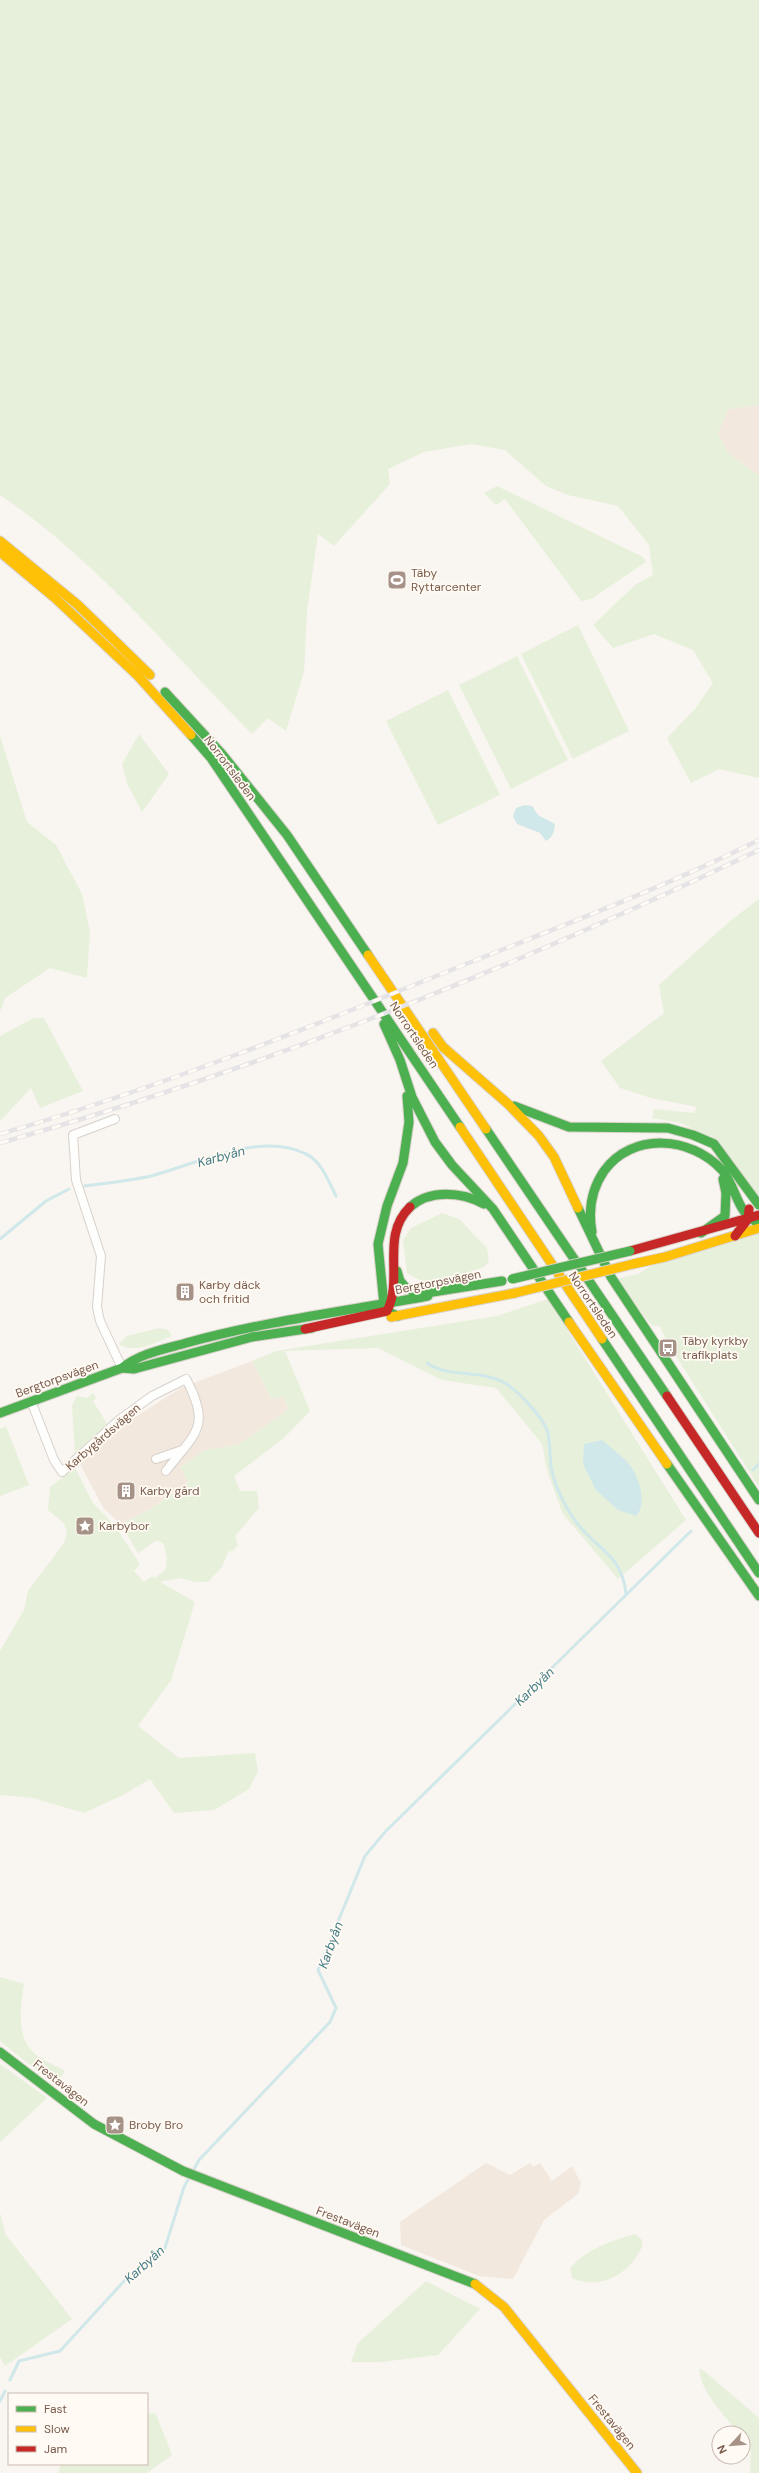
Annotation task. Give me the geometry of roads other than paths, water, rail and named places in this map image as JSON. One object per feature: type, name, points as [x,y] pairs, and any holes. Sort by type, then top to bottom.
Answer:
[{"type":"main road","name":"Norrortsleden","points":[[0,541],[54,582],[117,640],[222,754],[287,835],[759,1532]]},
{"type":"main road","name":"Norrortsleden","points":[[0,552],[55,598],[138,676],[211,758],[759,1573]]},
{"type":"main road","points":[[287,835],[322,879],[443,1047],[507,1102],[539,1136],[554,1157],[611,1277],[637,1319],[759,1500]]},
{"type":"main road","points":[[334,939],[388,1031],[400,1060],[406,1082],[424,1124],[435,1142],[452,1165],[493,1209],[535,1269],[597,1364],[759,1596]]},
{"type":"main road","points":[[398,1316],[388,1306],[378,1244],[387,1206],[403,1163],[410,1122],[406,1082]]},
{"type":"main road","points":[[507,1102],[533,1115],[569,1127],[668,1128],[693,1135],[714,1144],[743,1182],[754,1201],[759,1205]]},
{"type":"main road","points":[[596,1248],[591,1230],[590,1204],[597,1180],[606,1166],[629,1149],[657,1141],[680,1143],[695,1150],[713,1164],[727,1177],[741,1211],[748,1219],[759,1223]]},
{"type":"main road","points":[[701,1233],[725,1216],[726,1193],[722,1176],[713,1164]]},
{"type":"main road","points":[[735,1236],[748,1219],[750,1204],[743,1182]]},
{"type":"main road","points":[[305,1329],[388,1306],[396,1293],[392,1257],[392,1240],[396,1226],[405,1211],[420,1199],[451,1194],[473,1198],[493,1209]]},
{"type":"main road","name":"Bergtorpsvägen","points":[[122,1368],[129,1361],[154,1352],[236,1330],[388,1306],[512,1279],[701,1233],[759,1215]]},
{"type":"main road","name":"Bergtorpsvägen","points":[[0,1413],[122,1368],[134,1369],[252,1337],[398,1316],[515,1293],[665,1257],[759,1228]]},
{"type":"main road","points":[[392,1257],[400,1281],[407,1289],[420,1294],[461,1286],[502,1281]]},
{"type":"main road","name":"Frestavägen","points":[[0,2052],[94,2124],[183,2171],[472,2282],[504,2307],[637,2473]]},
{"type":"street","points":[[115,1119],[73,1135],[76,1180],[101,1256],[97,1308],[100,1321],[122,1368]]},
{"type":"street","name":"Karbygårdsvägen","points":[[31,1401],[54,1460],[62,1472],[135,1408],[152,1396],[186,1380],[195,1397],[200,1423],[196,1433],[166,1471]]},
{"type":"street","name":"Karbygårdsvägen","points":[[156,1459],[182,1449]]},
{"type":"water","points":[[525,805],[532,806],[538,815],[555,824],[553,834],[546,841],[540,833],[517,824],[513,816],[516,808]]},
{"type":"water","points":[[602,1440],[625,1460],[636,1475],[642,1497],[640,1511],[636,1516],[618,1510],[596,1490],[583,1464],[584,1444]]},
{"type":"waterway","name":"Karbyån","points":[[85,1186],[127,1181],[151,1176],[228,1152],[267,1146],[286,1147],[310,1156],[315,1160],[327,1177],[336,1196]]},
{"type":"waterway","points":[[0,1239],[46,1201],[69,1189]]},
{"type":"waterway","points":[[427,1363],[435,1368],[496,1379],[505,1383],[530,1405],[546,1427],[550,1445],[552,1473],[563,1501],[582,1529],[613,1560],[619,1569],[626,1594]]},
{"type":"waterway","points":[[753,1470],[759,1464]]},
{"type":"waterway","name":"Karbyån","points":[[10,2380],[19,2361],[60,2351],[126,2279],[165,2248],[184,2187],[199,2160],[330,2022],[336,2008],[318,1970],[365,1856],[385,1832],[691,1531]]},
{"type":"waterway","name":"Karbyån","points":[[0,2401],[5,2391]]},
{"type":"railway","points":[[0,1134],[175,1077],[348,1012],[612,906],[723,858],[759,840]]},
{"type":"railway","points":[[0,1143],[195,1083],[386,1013],[574,935],[759,850]]},
{"type":"place","name":"Täby Ryttarcenter","points":[[397,580]]},
{"type":"place","name":"Karby däck och fritid","points":[[185,1292]]},
{"type":"place","name":"Täby kyrkby trafikplats","points":[[668,1348]]},
{"type":"place","name":"Karby gård","points":[[126,1491]]},
{"type":"place","name":"Karbybor","points":[[85,1526]]},
{"type":"place","name":"Broby Bro","points":[[115,2125]]}]
